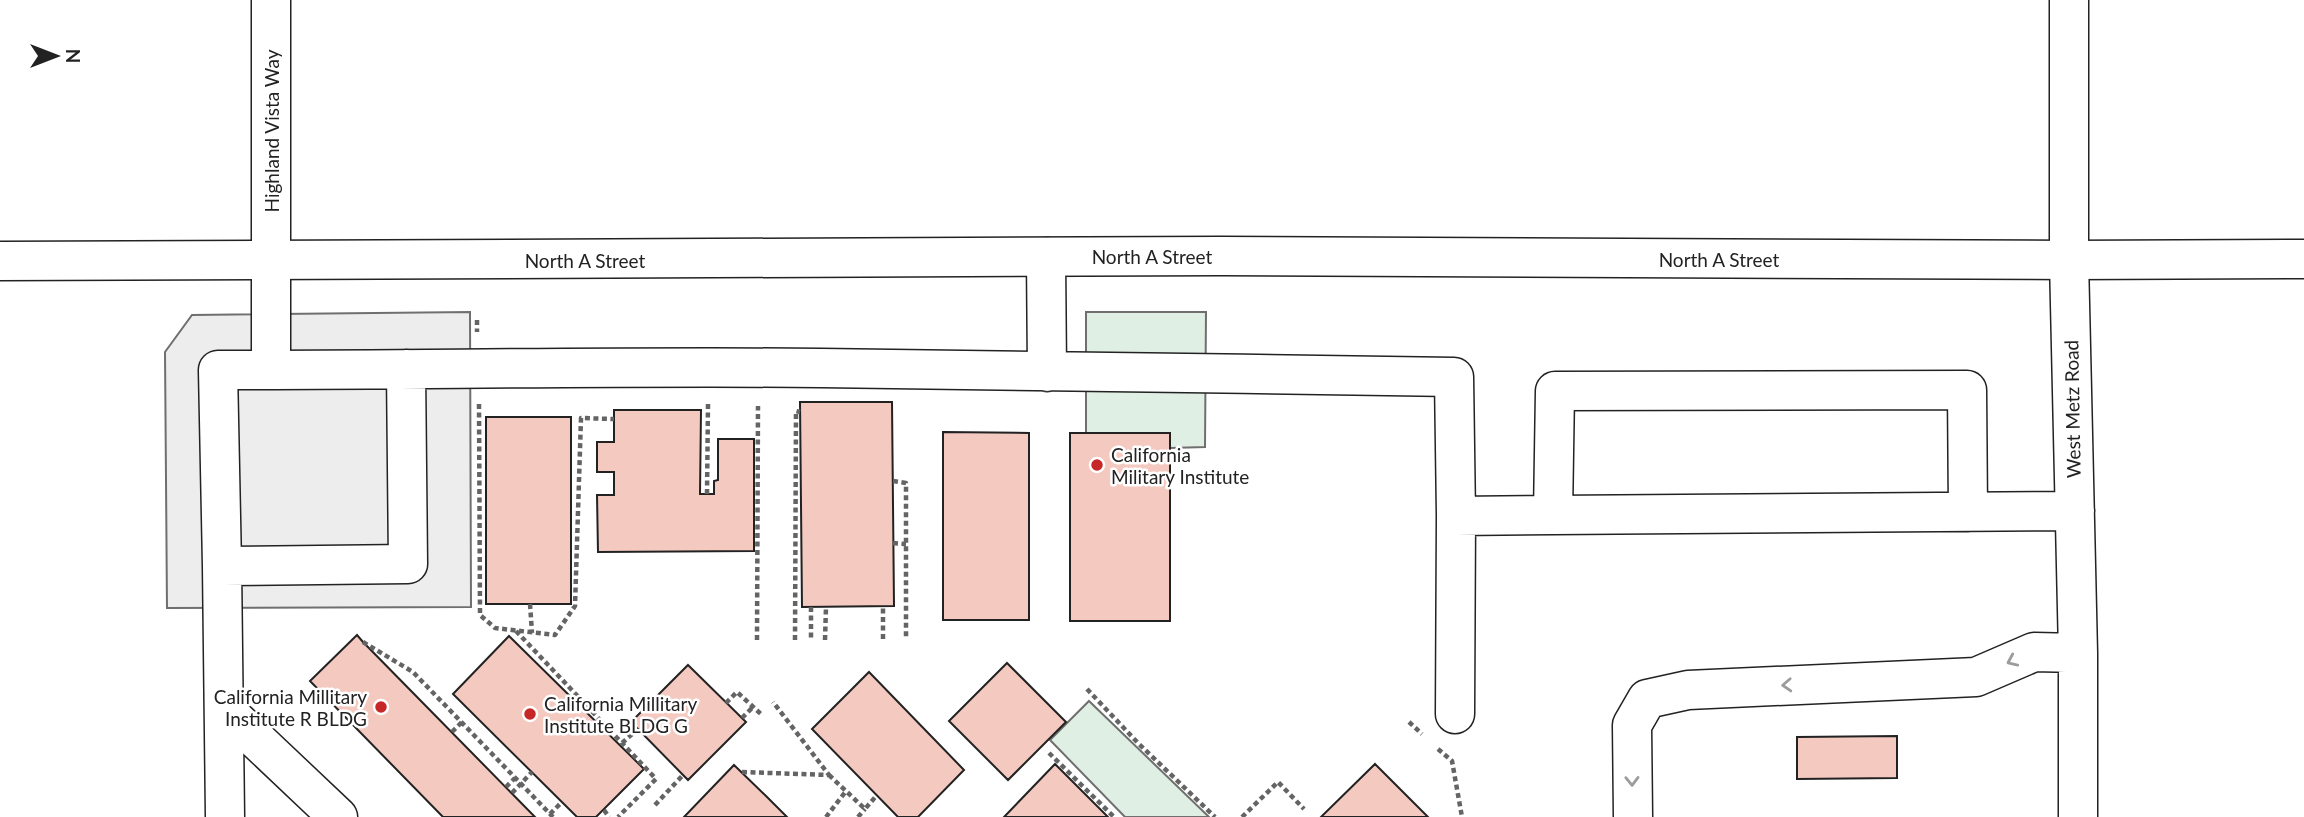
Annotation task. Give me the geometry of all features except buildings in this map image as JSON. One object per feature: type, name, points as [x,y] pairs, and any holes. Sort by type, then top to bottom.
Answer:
[{"type":"main road","name":"Highland Vista Way","points":[[271,0],[271,370]]},
{"type":"main road","name":"West Metz Road","points":[[2069,0],[2069,260],[2078,653],[2077,817]]},
{"type":"main road","name":"North A Street","points":[[0,261],[1220,256],[2304,259]]},
{"type":"main road","points":[[1046,257],[1047,372]]},
{"type":"main road","points":[[225,817],[218,370],[818,368],[1454,377],[1455,714]]},
{"type":"main road","points":[[222,566],[408,564],[406,369]]},
{"type":"main road","points":[[1553,515],[1555,391],[1967,390],[1968,512]]},
{"type":"main road","points":[[1456,516],[2075,511]]},
{"type":"main road","points":[[1633,817],[1632,725],[1647,699],[1688,690],[1976,677],[2034,652],[2078,653]]},
{"type":"main road","points":[[224,709],[338,817]]},
{"type":"path","points":[[477,320],[483,433],[480,615],[495,628],[555,635],[575,606],[581,418],[614,419]]},
{"type":"path","points":[[757,639],[758,399]]},
{"type":"path","points":[[707,494],[708,400]]},
{"type":"path","points":[[795,640],[799,597],[799,449],[796,411],[800,412]]},
{"type":"path","points":[[893,481],[906,483],[906,638]]},
{"type":"path","points":[[571,494],[578,494]]},
{"type":"path","points":[[893,543],[906,544]]},
{"type":"path","points":[[530,604],[532,633]]},
{"type":"path","points":[[883,606],[883,639]]},
{"type":"path","points":[[811,607],[811,640]]},
{"type":"path","points":[[825,640],[826,607]]},
{"type":"path","points":[[516,631],[656,779],[618,817]]},
{"type":"path","points":[[363,642],[413,672],[552,816],[562,802]]},
{"type":"path","points":[[1087,689],[1216,817]]},
{"type":"path","points":[[726,703],[737,692],[762,715]]},
{"type":"path","points":[[773,702],[830,775],[864,809]]},
{"type":"path","points":[[742,718],[752,707]]},
{"type":"path","points":[[452,732],[462,722]]},
{"type":"path","points":[[1409,722],[1426,738]]},
{"type":"path","points":[[622,743],[638,729]]},
{"type":"path","points":[[1435,746],[1452,761],[1462,817]]},
{"type":"path","points":[[1049,753],[1110,815]]},
{"type":"path","points":[[512,793],[532,772]]},
{"type":"path","points":[[742,772],[830,775]]},
{"type":"path","points":[[654,805],[683,775]]},
{"type":"path","points":[[506,787],[515,778]]},
{"type":"path","points":[[1242,817],[1278,782],[1304,809]]},
{"type":"path","points":[[826,817],[846,791]]},
{"type":"path","points":[[858,817],[877,795]]},
{"type":"path","points":[[604,810],[609,817]]},
{"type":"path","points":[[1248,812],[1253,817]]},
{"type":"green space","points":[[1086,312],[1206,312],[1205,447],[1170,448],[1170,433],[1086,433]]},
{"type":"green space","points":[[1089,701],[1209,817],[1125,817],[1050,740]]},
{"type":"shaded area","points":[[470,312],[471,607],[167,608],[165,352],[192,315]]},
{"type":"place","name":"California Military Institute","points":[[1097,465]]},
{"type":"place","name":"California Millitary Institute R BLDG","points":[[381,707]]},
{"type":"place","name":"California Millitary Institute BLDG G","points":[[530,714]]}]
